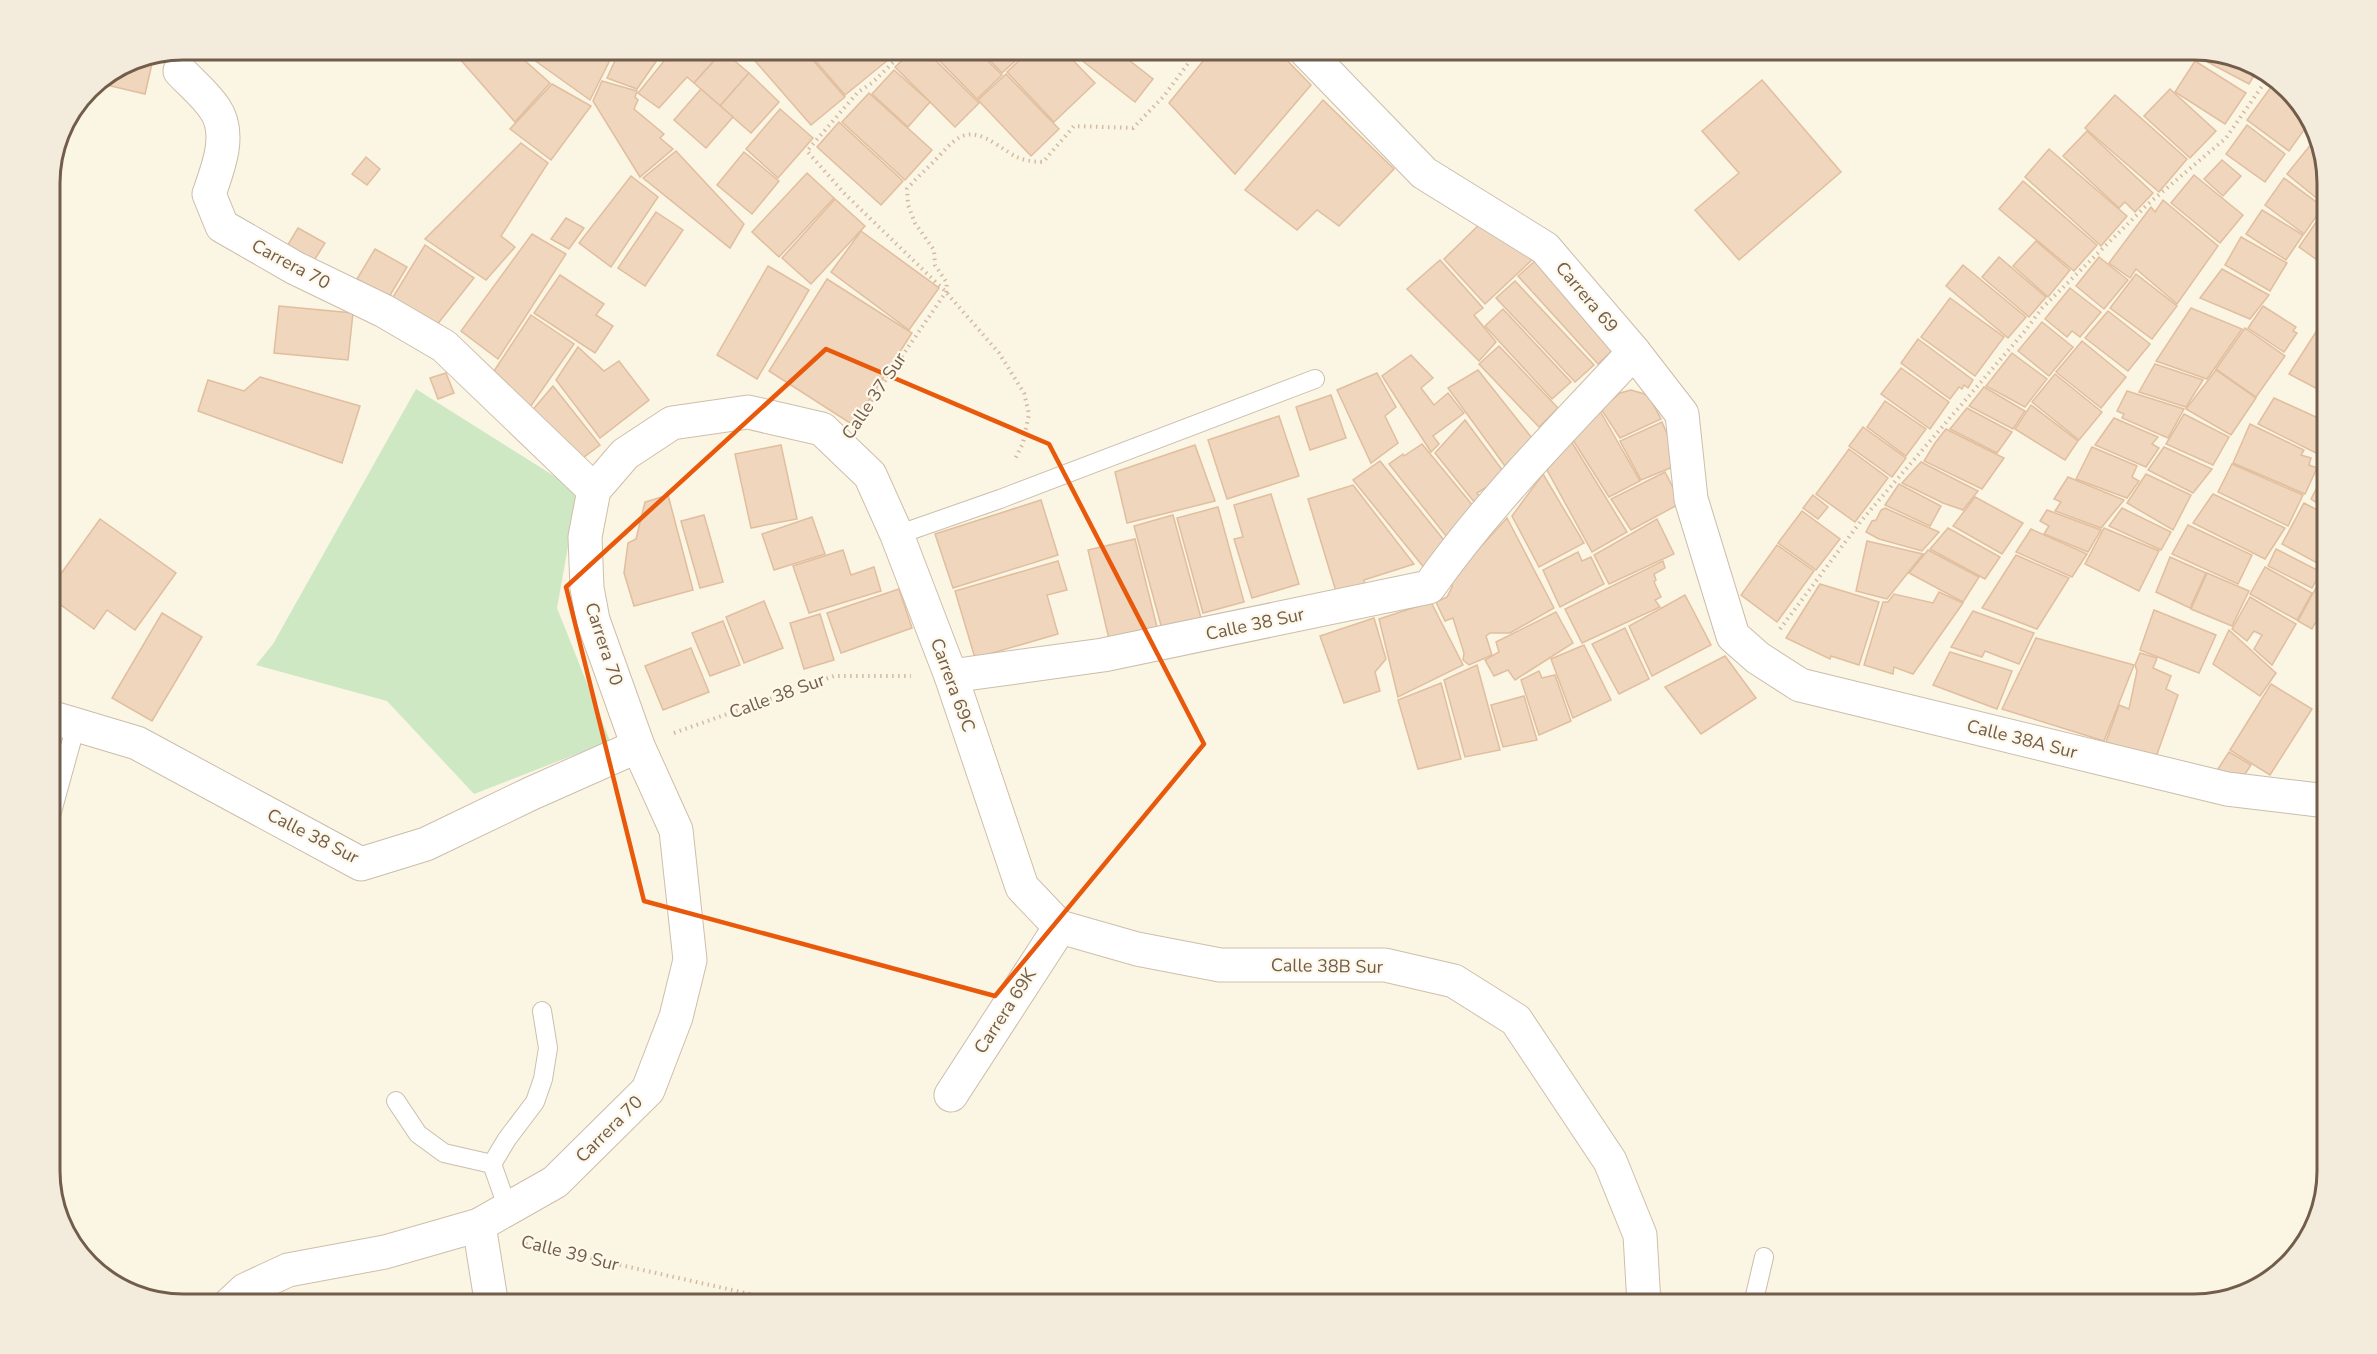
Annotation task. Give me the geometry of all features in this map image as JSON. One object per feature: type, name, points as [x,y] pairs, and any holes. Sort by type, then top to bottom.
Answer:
[{"type":"street","name":"Carrera 69","points":[[1315,60],[1424,173],[1545,248],[1634,352],[1682,414],[1691,499],[1732,636]]},
{"type":"street","name":"Carrera 70","points":[[180,70],[216,109],[222,129],[220,163],[209,194],[222,226],[295,268],[384,310],[444,346],[594,490],[585,537],[586,588],[593,620],[638,746],[676,831],[690,960],[676,1017],[648,1090],[555,1182],[478,1225]]},
{"type":"street","name":"Calle 38 Sur","points":[[951,676],[1103,655],[1429,587],[1501,495],[1634,352]]},
{"type":"street","name":"Calle 37 Sur","points":[[594,490],[625,454],[672,423],[748,412],[822,429],[840,447]]},
{"type":"street","name":"Carrera 69C","points":[[840,447],[870,475],[897,535],[951,676],[1023,887],[1060,927]]},
{"type":"street","name":"Calle 38A Sur","points":[[1732,636],[1758,658],[1800,685],[2227,789],[2317,800]]},
{"type":"street","name":"Calle 38 Sur","points":[[63,721],[137,743],[361,864],[426,844],[638,746]]},
{"type":"street","name":"Carrera 69K","points":[[951,1095],[1060,927]]},
{"type":"street","name":"Calle 38B Sur","points":[[1060,927],[1137,949],[1220,965],[1385,965],[1454,981],[1516,1020],[1610,1161],[1640,1235],[1643,1294]]},
{"type":"street","points":[[244,1294],[288,1270],[385,1252],[478,1225],[490,1294]]},
{"type":"lane","points":[[897,535],[1000,499],[1314,379]]},
{"type":"lane","points":[[60,744],[63,721]]},
{"type":"lane","points":[[492,1164],[507,1139],[535,1102],[543,1079],[548,1048],[542,1011]]},
{"type":"lane","points":[[396,1101],[418,1134],[444,1153],[492,1164]]},
{"type":"lane","points":[[492,1164],[508,1209]]},
{"type":"lane","points":[[1756,1294],[1764,1257]]},
{"type":"path","points":[[896,60],[872,83],[858,92],[807,152],[845,194],[946,292],[999,353],[1024,393],[1029,414],[1023,442],[1009,471],[1000,499]]},
{"type":"path","points":[[946,292],[947,283],[935,265],[934,250],[915,223],[908,205],[907,189],[952,141],[967,134],[982,136],[1023,161],[1043,162],[1074,126],[1132,128],[1164,96],[1191,60]]},
{"type":"path","points":[[1758,658],[1861,521],[2025,331],[2042,308],[2148,204],[2226,138],[2264,83]]},
{"type":"path","name":"Calle 37 Sur","points":[[840,447],[946,292]]},
{"type":"path","name":"Calle 38 Sur","points":[[638,746],[834,676],[951,676]]},
{"type":"path","name":"Calle 39 Sur","points":[[478,1225],[536,1247],[746,1294]]},
{"type":"highlighted area","points":[[826,349],[1049,444],[1204,744],[995,996],[644,901],[566,587]]},
{"type":"green space","points":[[416,389],[578,491],[557,608],[610,741],[474,794],[387,701],[256,665],[273,644]]},
{"type":"building","points":[[461,60],[524,60],[550,83],[515,122]]},
{"type":"building","points":[[534,60],[610,60],[590,100]]},
{"type":"building","points":[[615,60],[657,60],[637,89],[607,78]]},
{"type":"building","points":[[665,60],[715,60],[694,83],[687,77],[659,108],[638,93]]},
{"type":"building","points":[[715,60],[734,60],[749,73],[720,106],[694,83]]},
{"type":"building","points":[[754,60],[813,60],[845,97],[811,125]]},
{"type":"building","points":[[815,60],[888,60],[845,95]]},
{"type":"building","points":[[902,60],[935,60],[979,103],[955,127],[895,67]]},
{"type":"building","points":[[939,60],[987,60],[1002,75],[977,99]]},
{"type":"building","points":[[990,60],[1016,60],[1002,73]]},
{"type":"building","points":[[1020,60],[1073,60],[1095,83],[1054,122],[1007,72]]},
{"type":"building","points":[[1081,60],[1129,60],[1153,79],[1135,102]]},
{"type":"building","points":[[1204,60],[1287,60],[1311,85],[1235,174],[1169,103]]},
{"type":"building","points":[[2195,61],[2246,93],[2225,124],[2175,92]]},
{"type":"building","points":[[2205,61],[2241,69],[2254,76],[2249,84]]},
{"type":"building","points":[[152,64],[145,94],[109,86],[129,73]]},
{"type":"building","points":[[894,70],[930,102],[908,127],[872,94]]},
{"type":"building","points":[[749,73],[779,102],[751,133],[720,106]]},
{"type":"building","points":[[1006,74],[1059,129],[1031,156],[978,100]]},
{"type":"building","points":[[1762,80],[1841,172],[1739,260],[1695,210],[1739,173],[1702,131]]},
{"type":"building","points":[[602,81],[637,91],[635,97],[638,100],[634,109],[664,134],[660,138],[673,149],[640,177],[593,101]]},
{"type":"building","points":[[552,84],[591,106],[551,160],[510,129]]},
{"type":"building","points":[[2271,87],[2291,108],[2304,129],[2289,151],[2247,120]]},
{"type":"building","points":[[701,89],[733,117],[706,148],[674,120]]},
{"type":"building","points":[[2170,89],[2216,131],[2190,158],[2144,116]]},
{"type":"building","points":[[869,93],[932,150],[905,180],[842,122]]},
{"type":"building","points":[[2115,95],[2187,159],[2159,192],[2085,128]]},
{"type":"building","points":[[1323,100],[1394,169],[1339,226],[1317,210],[1297,230],[1245,190]]},
{"type":"building","points":[[780,109],[813,138],[778,178],[746,149]]},
{"type":"building","points":[[839,122],[903,181],[881,205],[817,147]]},
{"type":"building","points":[[2247,125],[2285,154],[2265,182],[2226,154]]},
{"type":"building","points":[[2087,131],[2153,193],[2135,212],[2125,202],[2119,208],[2063,156]]},
{"type":"building","points":[[521,143],[548,163],[501,236],[515,247],[486,280],[425,239]]},
{"type":"building","points":[[2311,144],[2317,175],[2317,198],[2287,174]]},
{"type":"building","points":[[2049,149],[2127,216],[2101,246],[2025,177]]},
{"type":"building","points":[[676,151],[744,224],[730,248],[643,178]]},
{"type":"building","points":[[744,152],[779,181],[752,214],[717,185]]},
{"type":"building","points":[[366,157],[380,169],[367,185],[352,174]]},
{"type":"building","points":[[2222,160],[2241,176],[2223,196],[2204,179]]},
{"type":"building","points":[[807,173],[834,198],[779,257],[752,232]]},
{"type":"building","points":[[2194,175],[2243,215],[2220,243],[2171,203]]},
{"type":"building","points":[[631,176],[658,197],[611,267],[579,243]]},
{"type":"building","points":[[2284,178],[2317,203],[2317,216],[2304,234],[2265,205]]},
{"type":"building","points":[[2023,181],[2097,245],[2074,271],[1999,209]]},
{"type":"building","points":[[835,199],[865,226],[811,284],[782,258]]},
{"type":"building","points":[[2163,200],[2218,246],[2177,304],[2136,269],[2130,278],[2109,263],[2151,207],[2155,212]]},
{"type":"building","points":[[2262,210],[2303,235],[2286,260],[2246,234]]},
{"type":"building","points":[[656,212],[683,230],[645,286],[618,268]]},
{"type":"building","points":[[566,218],[584,228],[569,249],[551,239]]},
{"type":"building","points":[[1483,221],[1535,257],[1485,304],[1444,259]]},
{"type":"building","points":[[2317,221],[2317,260],[2299,247]]},
{"type":"building","points":[[298,228],[325,243],[312,264],[286,248]]},
{"type":"building","points":[[861,231],[939,288],[909,330],[831,272]]},
{"type":"building","points":[[532,234],[566,254],[498,359],[461,331]]},
{"type":"building","points":[[2241,237],[2287,263],[2270,291],[2225,265]]},
{"type":"building","points":[[2036,241],[2070,270],[2048,297],[2013,266]]},
{"type":"building","points":[[425,245],[474,278],[436,326],[393,297]]},
{"type":"building","points":[[375,249],[407,267],[389,297],[357,279]]},
{"type":"building","points":[[1999,257],[2046,297],[2029,317],[1982,277]]},
{"type":"building","points":[[2099,257],[2128,280],[2104,309],[2076,286]]},
{"type":"building","points":[[1440,260],[1483,308],[1474,315],[1496,342],[1479,361],[1407,289]]},
{"type":"building","points":[[1536,260],[1615,348],[1598,364],[1518,276]]},
{"type":"building","points":[[1963,265],[2026,317],[2008,338],[1946,286]]},
{"type":"building","points":[[768,266],[809,290],[757,379],[717,355]]},
{"type":"building","points":[[2222,269],[2269,295],[2250,319],[2200,298]]},
{"type":"building","points":[[2136,274],[2177,306],[2152,339],[2110,308]]},
{"type":"building","points":[[560,275],[604,304],[596,315],[613,326],[595,353],[534,313]]},
{"type":"building","points":[[827,279],[912,333],[853,425],[769,371]]},
{"type":"building","points":[[1515,281],[1594,365],[1575,382],[1496,298]]},
{"type":"building","points":[[2070,288],[2101,312],[2080,337],[2072,331],[2067,337],[2045,319]]},
{"type":"building","points":[[1950,298],[2004,337],[1975,376],[1921,337]]},
{"type":"building","points":[[279,306],[353,313],[348,360],[274,353]]},
{"type":"building","points":[[2263,306],[2296,327],[2293,331],[2297,333],[2284,352],[2248,328]]},
{"type":"building","points":[[2191,308],[2242,329],[2207,379],[2156,361]]},
{"type":"building","points":[[1503,309],[1571,382],[1552,399],[1485,326]]},
{"type":"building","points":[[2108,311],[2150,344],[2128,371],[2085,338]]},
{"type":"building","points":[[531,315],[574,344],[528,410],[494,371]]},
{"type":"building","points":[[2042,322],[2073,347],[2049,376],[2018,351]]},
{"type":"building","points":[[2245,328],[2285,356],[2256,397],[2216,369]]},
{"type":"building","points":[[2317,330],[2317,389],[2289,374]]},
{"type":"building","points":[[1918,339],[1973,380],[1968,388],[1964,385],[1962,389],[1959,387],[1950,399],[1901,363]]},
{"type":"building","points":[[2082,341],[2126,377],[2101,408],[2056,372]]},
{"type":"building","points":[[1499,346],[1558,408],[1539,427],[1479,364]]},
{"type":"building","points":[[578,347],[604,371],[619,361],[649,400],[600,438],[556,380]]},
{"type":"building","points":[[2012,353],[2047,379],[2025,407],[1986,386]]},
{"type":"building","points":[[1411,355],[1433,378],[1421,388],[1434,405],[1448,393],[1464,413],[1433,436],[1439,444],[1431,452],[1382,376]]},
{"type":"building","points":[[2155,364],[2203,380],[2186,407],[2139,392]]},
{"type":"building","points":[[1901,368],[1949,402],[1930,429],[1881,394]]},
{"type":"building","points":[[1478,370],[1532,438],[1505,466],[1448,388]]},
{"type":"building","points":[[2216,370],[2256,398],[2231,435],[2186,409]]},
{"type":"building","points":[[446,373],[454,393],[438,399],[430,378]]},
{"type":"building","points":[[1377,373],[1396,407],[1385,416],[1398,443],[1371,463],[1337,390]]},
{"type":"building","points":[[2055,374],[2102,412],[2079,440],[2032,402]]},
{"type":"building","points":[[260,377],[360,406],[342,463],[198,411],[208,380],[244,391]]},
{"type":"building","points":[[553,386],[600,445],[576,463],[530,413]]},
{"type":"building","points":[[1984,387],[2025,411],[2013,429],[1969,406]]},
{"type":"building","points":[[1631,390],[1648,395],[1661,419],[1620,438],[1601,409],[1620,393]]},
{"type":"building","points":[[2127,391],[2184,409],[2168,438],[2122,418],[2124,414],[2117,411]]},
{"type":"building","points":[[1331,395],[1346,438],[1310,450],[1296,407]]},
{"type":"building","points":[[2274,398],[2317,417],[2317,454],[2258,424]]},
{"type":"building","points":[[1885,401],[1926,429],[1906,456],[1867,427]]},
{"type":"building","points":[[2031,405],[2078,441],[2065,460],[2015,429]]},
{"type":"building","points":[[1967,408],[2012,432],[1997,453],[1950,429]]},
{"type":"building","points":[[1600,411],[1640,481],[1609,497],[1573,440]]},
{"type":"building","points":[[2184,414],[2229,437],[2213,465],[2166,444]]},
{"type":"building","points":[[1279,416],[1299,476],[1227,499],[1208,440]]},
{"type":"building","points":[[2114,418],[2158,437],[2152,444],[2159,448],[2146,467],[2095,445]]},
{"type":"building","points":[[1465,420],[1506,475],[1477,493],[1484,505],[1479,508],[1435,453]]},
{"type":"building","points":[[1662,422],[1680,464],[1641,480],[1620,441]]},
{"type":"building","points":[[2250,424],[2304,450],[2301,455],[2311,458],[2309,465],[2317,468],[2305,494],[2233,463]]},
{"type":"building","points":[[1863,427],[1906,458],[1892,477],[1849,446]]},
{"type":"building","points":[[1946,429],[2004,458],[1982,489],[1924,461]]},
{"type":"building","points":[[1571,441],[1627,532],[1592,552],[1547,470]]},
{"type":"building","points":[[1422,444],[1479,513],[1450,541],[1389,464]]},
{"type":"building","points":[[781,445],[797,519],[751,528],[735,454]]},
{"type":"building","points":[[1195,445],[1215,501],[1127,523],[1115,472]]},
{"type":"building","points":[[2092,447],[2137,466],[2132,477],[2139,481],[2127,498],[2076,479]]},
{"type":"building","points":[[2164,447],[2212,469],[2193,493],[2148,470]]},
{"type":"building","points":[[1849,449],[1888,478],[1855,522],[1816,494]]},
{"type":"building","points":[[1380,461],[1448,545],[1426,570],[1353,480]]},
{"type":"building","points":[[1921,462],[1978,491],[1963,510],[1902,483]]},
{"type":"building","points":[[2232,464],[2303,495],[2288,526],[2218,492]]},
{"type":"building","points":[[1665,472],[1681,503],[1631,530],[1611,499]]},
{"type":"building","points":[[1543,474],[1584,543],[1539,567],[1512,516]]},
{"type":"building","points":[[2146,474],[2191,495],[2173,530],[2127,503]]},
{"type":"building","points":[[2068,477],[2124,500],[2101,528],[2055,511],[2061,502],[2054,499]]},
{"type":"building","points":[[1899,484],[1941,506],[1930,526],[1885,505]]},
{"type":"building","points":[[1353,485],[1414,564],[1364,580],[1366,591],[1338,598],[1308,499]]},
{"type":"building","points":[[2317,487],[2317,503],[2311,499]]},
{"type":"building","points":[[1271,494],[1299,584],[1252,598],[1234,539],[1243,537],[1234,505]]},
{"type":"building","points":[[2213,494],[2285,528],[2265,559],[2193,523]]},
{"type":"building","points":[[668,495],[693,590],[634,606],[624,573],[628,543],[636,539],[645,502]]},
{"type":"building","points":[[1813,495],[1828,507],[1818,519],[1803,508]]},
{"type":"building","points":[[1975,497],[2023,523],[2002,554],[1953,526]]},
{"type":"building","points":[[1041,500],[1058,555],[953,588],[935,534]]},
{"type":"building","points":[[2304,503],[2317,510],[2317,563],[2282,544]]},
{"type":"building","points":[[1218,507],[1244,602],[1203,613],[1177,518]]},
{"type":"building","points":[[1885,508],[1939,532],[1922,551],[1879,539],[1866,532],[1872,521],[1876,520],[1881,510]]},
{"type":"building","points":[[2122,508],[2171,532],[2161,550],[2109,526]]},
{"type":"building","points":[[2047,510],[2101,530],[2088,552],[2044,534],[2049,526],[2040,521]]},
{"type":"building","points":[[1802,511],[1840,539],[1816,570],[1778,543]]},
{"type":"building","points":[[704,515],[723,582],[700,588],[681,521]]},
{"type":"building","points":[[1173,515],[1201,618],[1162,629],[1134,526]]},
{"type":"building","points":[[812,517],[825,554],[774,570],[762,534]]},
{"type":"building","points":[[1507,518],[1554,608],[1510,633],[1490,633],[1486,636],[1492,655],[1469,665],[1463,660],[1464,653],[1453,618],[1445,621],[1436,602],[1447,597],[1452,587],[1452,578]]},
{"type":"building","points":[[100,519],[176,573],[135,630],[107,610],[94,629],[60,604],[60,575]]},
{"type":"building","points":[[1657,519],[1674,554],[1609,584],[1594,555]]},
{"type":"building","points":[[2188,525],[2252,555],[2238,584],[2172,554]]},
{"type":"building","points":[[1948,528],[2000,557],[1985,579],[1930,549]]},
{"type":"building","points":[[2104,528],[2159,551],[2139,591],[2085,564]]},
{"type":"building","points":[[2031,529],[2087,554],[2072,577],[2016,552]]},
{"type":"building","points":[[1135,539],[1157,627],[1109,639],[1088,550]]},
{"type":"building","points":[[1867,541],[1923,554],[1887,599],[1856,591]]},
{"type":"building","points":[[1777,545],[1814,571],[1777,622],[1741,595]]},
{"type":"building","points":[[2276,549],[2317,570],[2317,579],[2312,588],[2268,566]]},
{"type":"building","points":[[843,550],[851,575],[874,567],[881,591],[809,613],[793,566]]},
{"type":"building","points":[[1928,550],[1979,577],[1963,602],[1909,573]]},
{"type":"building","points":[[1578,552],[1582,561],[1591,557],[1604,584],[1560,607],[1543,570]]},
{"type":"building","points":[[2016,555],[2069,578],[2037,629],[1982,608]]},
{"type":"building","points":[[2170,557],[2206,573],[2190,608],[2156,592]]},
{"type":"building","points":[[1058,561],[1067,590],[1047,595],[1058,634],[975,658],[955,591]]},
{"type":"building","points":[[1663,561],[1665,568],[1654,574],[1656,580],[1654,582],[1661,597],[1655,600],[1660,607],[1582,643],[1565,609]]},
{"type":"building","points":[[2265,567],[2312,593],[2297,620],[2250,594]]},
{"type":"building","points":[[2207,573],[2249,591],[2232,626],[2191,609]]},
{"type":"building","points":[[1820,584],[1879,602],[1859,665],[1831,656],[1830,659],[1786,638]]},
{"type":"building","points":[[2317,586],[2317,624],[2315,623],[2312,629],[2298,621]]},
{"type":"building","points":[[899,589],[912,628],[841,653],[827,613]]},
{"type":"building","points":[[1939,592],[1963,603],[1913,674],[1894,667],[1893,674],[1864,665],[1883,602],[1888,602],[1894,594],[1933,603]]},
{"type":"building","points":[[1685,595],[1711,645],[1652,676],[1629,626]]},
{"type":"building","points":[[2250,597],[2296,624],[2272,665],[2254,649],[2262,635],[2254,631],[2247,641],[2232,629]]},
{"type":"building","points":[[764,601],[783,648],[744,663],[726,617]]},
{"type":"building","points":[[1431,602],[1463,665],[1398,697],[1379,619]]},
{"type":"building","points":[[2154,610],[2216,635],[2199,673],[2140,650]]},
{"type":"building","points":[[1973,611],[2034,633],[2019,664],[1985,651],[1982,657],[1951,647]]},
{"type":"building","points":[[1556,612],[1573,643],[1515,680],[1508,670],[1494,676],[1485,660],[1499,652],[1496,642]]},
{"type":"building","points":[[162,613],[202,637],[152,721],[112,698]]},
{"type":"building","points":[[820,614],[834,660],[804,669],[790,623]]},
{"type":"building","points":[[1374,618],[1386,659],[1375,672],[1380,691],[1344,703],[1320,636]]},
{"type":"building","points":[[723,621],[740,665],[710,676],[692,633]]},
{"type":"building","points":[[1625,628],[1649,679],[1619,694],[1592,644]]},
{"type":"building","points":[[2229,630],[2276,673],[2260,696],[2213,664]]},
{"type":"building","points":[[2036,638],[2134,665],[2104,741],[2002,709]]},
{"type":"building","points":[[1584,645],[1611,700],[1573,718],[1551,659]]},
{"type":"building","points":[[691,648],[709,692],[663,710],[645,666]]},
{"type":"building","points":[[1950,652],[2012,671],[1997,709],[1933,685]]},
{"type":"building","points":[[2140,653],[2157,658],[2153,668],[2171,676],[2166,689],[2178,695],[2156,757],[2106,742],[2119,705],[2129,709],[2137,671],[2135,665]]},
{"type":"building","points":[[1725,656],[1756,698],[1701,734],[1665,687]]},
{"type":"building","points":[[1477,665],[1500,750],[1465,757],[1444,680]]},
{"type":"building","points":[[1539,671],[1542,678],[1555,675],[1571,721],[1539,735],[1521,680]]},
{"type":"building","points":[[1441,683],[1461,759],[1418,769],[1398,700]]},
{"type":"building","points":[[2271,684],[2312,709],[2270,775],[2230,750]]},
{"type":"building","points":[[1524,696],[1537,740],[1503,747],[1491,705]]},
{"type":"building","points":[[2229,752],[2251,765],[2245,774],[2216,772]]}]
